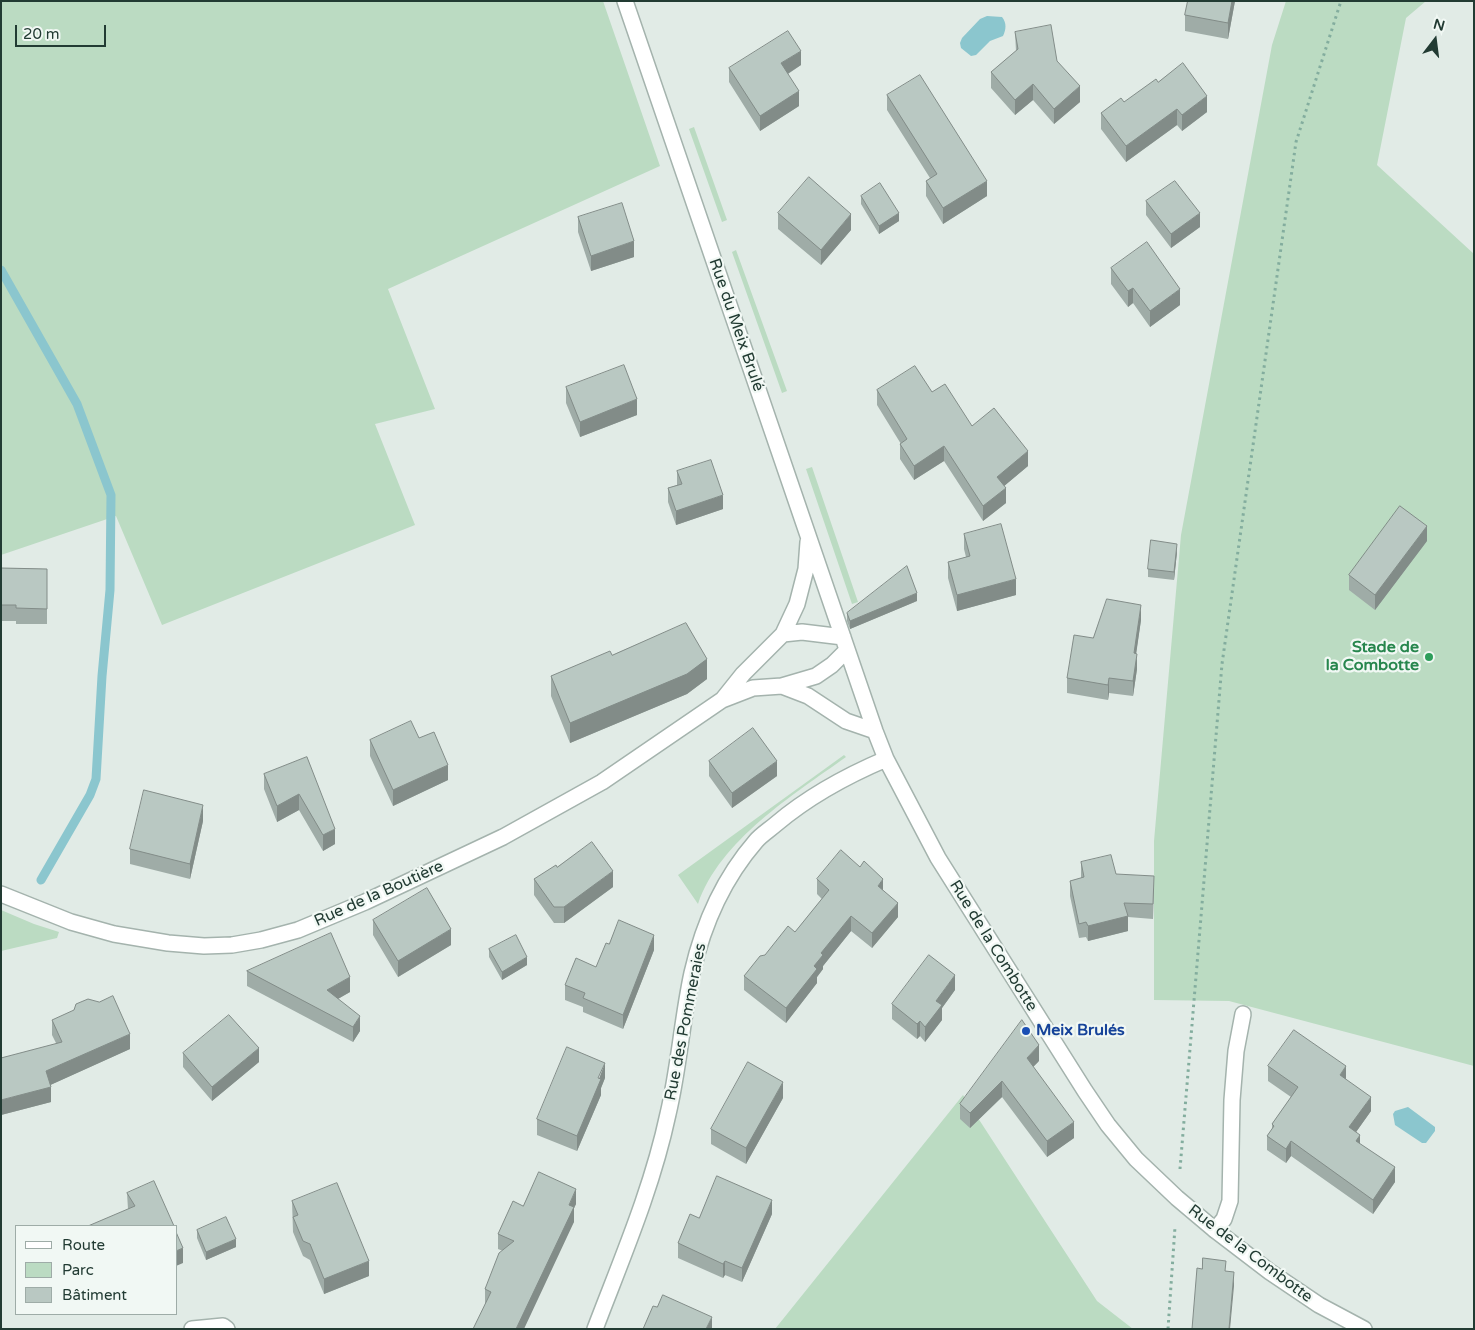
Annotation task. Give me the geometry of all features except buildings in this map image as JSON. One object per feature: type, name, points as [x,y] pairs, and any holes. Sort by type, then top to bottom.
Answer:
[{"type":"street","name":"Rue du Meix Brulé","points":[[625,1],[845,643]]},
{"type":"street","name":"Rue de la Boutière","points":[[722,700],[783,634],[797,604],[806,569],[808,535]]},
{"type":"street","points":[[783,634],[802,632],[845,643]]},
{"type":"street","name":"Rue de la Boutière","points":[[1,894],[71,922],[114,934],[168,943],[204,946],[232,945],[261,940],[289,932],[365,902],[503,837],[602,782],[722,700],[753,688],[782,686],[816,676],[832,665],[845,643]]},
{"type":"street","name":"Rue de la Combotte","points":[[845,643],[886,759],[938,858],[1036,1015],[1108,1125],[1136,1158],[1177,1198],[1215,1230],[1270,1272],[1311,1300],[1364,1329]]},
{"type":"street","name":"Rue de la Boutière","points":[[782,686],[808,696],[846,721],[875,731]]},
{"type":"street","name":"Rue des Pommeraies","points":[[595,1329],[645,1199],[658,1157],[670,1104],[692,974],[701,939],[720,896],[736,868],[757,840],[795,808],[836,782],[886,759]]},
{"type":"street","points":[[1215,1230],[1224,1219],[1230,1200],[1232,1100],[1236,1051],[1242,1014]]},
{"type":"street","points":[[192,1329],[223,1326],[227,1329]]},
{"type":"path","points":[[1168,1329],[1177,1198],[1222,664],[1296,142],[1341,1]]},
{"type":"green space","points":[[1,1],[603,1],[660,166],[388,289],[435,409],[375,424],[415,525],[162,625],[116,516],[1,555]]},
{"type":"green space","points":[[1286,1],[1426,1],[1406,18],[1377,165],[1474,254],[1474,1066],[1229,1001],[1154,1000],[1154,841],[1181,535],[1272,45]]},
{"type":"green space","points":[[694,127],[727,220],[722,222],[689,129]]},
{"type":"green space","points":[[736,250],[787,391],[782,393],[732,252]]},
{"type":"green space","points":[[812,467],[858,602],[852,604],[806,469]]},
{"type":"green space","points":[[844,755],[846,757],[782,803],[741,839],[723,859],[709,881],[698,904],[678,875]]},
{"type":"green space","points":[[1,910],[59,932],[57,938],[1,951]]},
{"type":"green space","points":[[963,1095],[1097,1301],[1133,1329],[775,1329]]},
{"type":"water","points":[[987,16],[1002,17],[1004,19],[1004,34],[990,41],[976,55],[971,56],[961,48],[962,38],[980,19]]},
{"type":"water","points":[[1408,1107],[1435,1127],[1435,1131],[1426,1143],[1422,1143],[1395,1125],[1393,1114],[1395,1111]]},
{"type":"waterway","points":[[1,270],[77,404],[111,495],[110,590],[102,676],[96,779],[90,795],[41,880]]},
{"type":"place","name":"Stade de la Combotte","points":[[1429,657]]},
{"type":"place","name":"Meix Brulés","points":[[1026,1031]]}]
